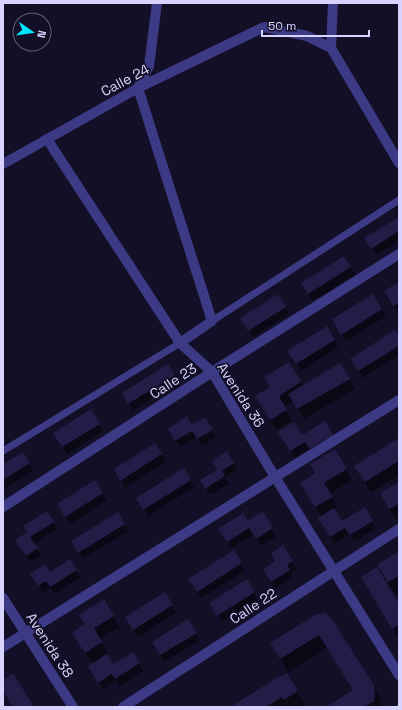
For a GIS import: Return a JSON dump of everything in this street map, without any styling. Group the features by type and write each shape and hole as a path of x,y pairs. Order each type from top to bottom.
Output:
{"street":[{"path":"157,3 149,66 138,88 212,321 180,343"},
{"path":"333,3 331,48 399,163"},
{"name":"Calle 24","path":"3,164 138,88 264,27 306,36 331,48"},
{"name":"Avenida 36","path":"47,139 180,343 212,372 275,477 399,675"},
{"name":"Calle 23","path":"3,507 212,372 399,254"},
{"path":"3,647 399,400"},
{"name":"Calle 22","path":"123,707 333,570 399,529"},
{"name":"Avenida 38","path":"3,598 73,707"}],"lane":[{"path":"212,321 399,200"},
{"path":"3,451 180,343"}],"building":[{"path":"399,217 399,231 371,249 364,238"},
{"path":"344,256 351,267 308,294 301,283"},
{"path":"399,282 399,303 393,306 384,291"},
{"path":"278,294 286,307 248,331 240,318"},
{"path":"373,294 382,309 341,335 332,319"},
{"path":"327,326 335,340 296,364 287,351"},
{"path":"395,330 399,337 399,346 358,371 350,359"},
{"path":"289,362 301,382 279,396 287,410 270,420 255,396 270,387 264,377"},
{"path":"340,363 350,379 297,409 288,394"},
{"path":"168,364 175,375 128,404 122,393"},
{"path":"91,409 100,424 62,447 53,433"},
{"path":"187,416 192,425 205,417 213,430 197,439 192,431 175,441 168,429"},
{"path":"325,421 333,435 310,449 305,442 290,451 278,432 294,422 302,435"},
{"path":"399,438 399,461 365,482 354,466"},
{"path":"155,443 162,454 120,481 114,469"},
{"path":"335,449 347,469 324,483 333,497 315,507 300,483 315,473 310,464"},
{"path":"227,451 234,463 222,471 225,476 205,489 200,480 217,470 212,461"},
{"path":"23,452 30,463 3,480 3,464"},
{"path":"184,468 191,480 143,510 136,498"},
{"path":"95,480 103,493 65,517 57,504"},
{"path":"399,482 399,504 389,509 380,493"},
{"path":"365,507 373,521 350,535 345,528 330,537 318,518 334,508 342,521"},
{"path":"47,511 54,522 30,537 38,548 26,556 15,540 27,532 23,526"},
{"path":"263,511 273,528 256,539 249,528 227,542 218,529 243,513 248,521"},
{"path":"118,512 125,524 78,553 71,541"},
{"path":"283,545 293,561 287,565 290,570 271,582 263,569 275,561 271,553"},
{"path":"234,550 242,563 197,592 188,579"},
{"path":"399,551 399,576 388,582 377,565"},
{"path":"70,559 77,570 50,587 46,581 38,586 30,574 45,564 50,572"},
{"path":"377,567 399,604 399,625 392,629 361,577"},
{"path":"247,579 255,592 217,616 209,603"},
{"path":"165,592 173,605 133,630 125,617"},
{"path":"104,599 114,616 94,628 102,642 85,653 72,633 85,624 79,615"},
{"path":"325,613 331,618 374,685 374,701 364,707 326,707 353,690 319,635 280,659 270,643 317,614"},
{"path":"188,619 197,633 160,655 152,642"},
{"path":"133,652 140,663 115,679 112,674 98,683 88,666 107,654 113,664"},
{"path":"13,673 34,707 13,707 3,691 3,680"},
{"path":"287,673 298,691 284,700 282,697 266,707 230,707 280,676 281,677"}]}
